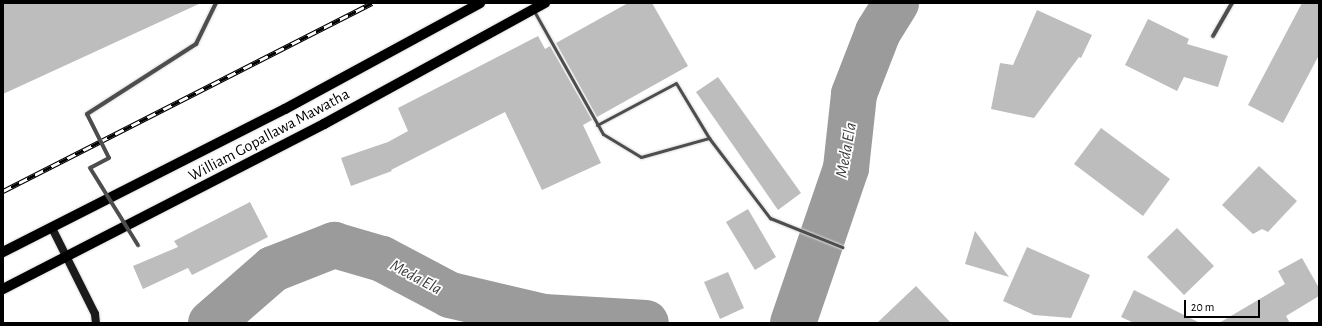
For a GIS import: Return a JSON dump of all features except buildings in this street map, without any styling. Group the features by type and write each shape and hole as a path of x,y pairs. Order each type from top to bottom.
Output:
{"main road":[{"name":"William Gopallawa Mawatha","path":"3,252 285,109 480,3"},
{"name":"William Gopallawa Mawatha","path":"3,289 324,124 545,3"}],"street":[{"path":"138,245 90,168 109,158 87,114 196,44 216,3"},
{"path":"1213,36 1232,3"},
{"path":"52,228 96,314 96,323"}],"lane":[{"path":"533,10 603,134 641,157 709,138"},
{"path":"597,125 676,83 709,138 770,218 842,247"}],"waterway":[{"name":"Meda Ela","path":"793,323 846,168 854,94 878,32 896,3"},
{"name":"Meda Ela","path":"211,323 273,269 334,245 382,259 450,295 544,317 646,323"}],"railway":[{"path":"3,191 372,3"}]}
